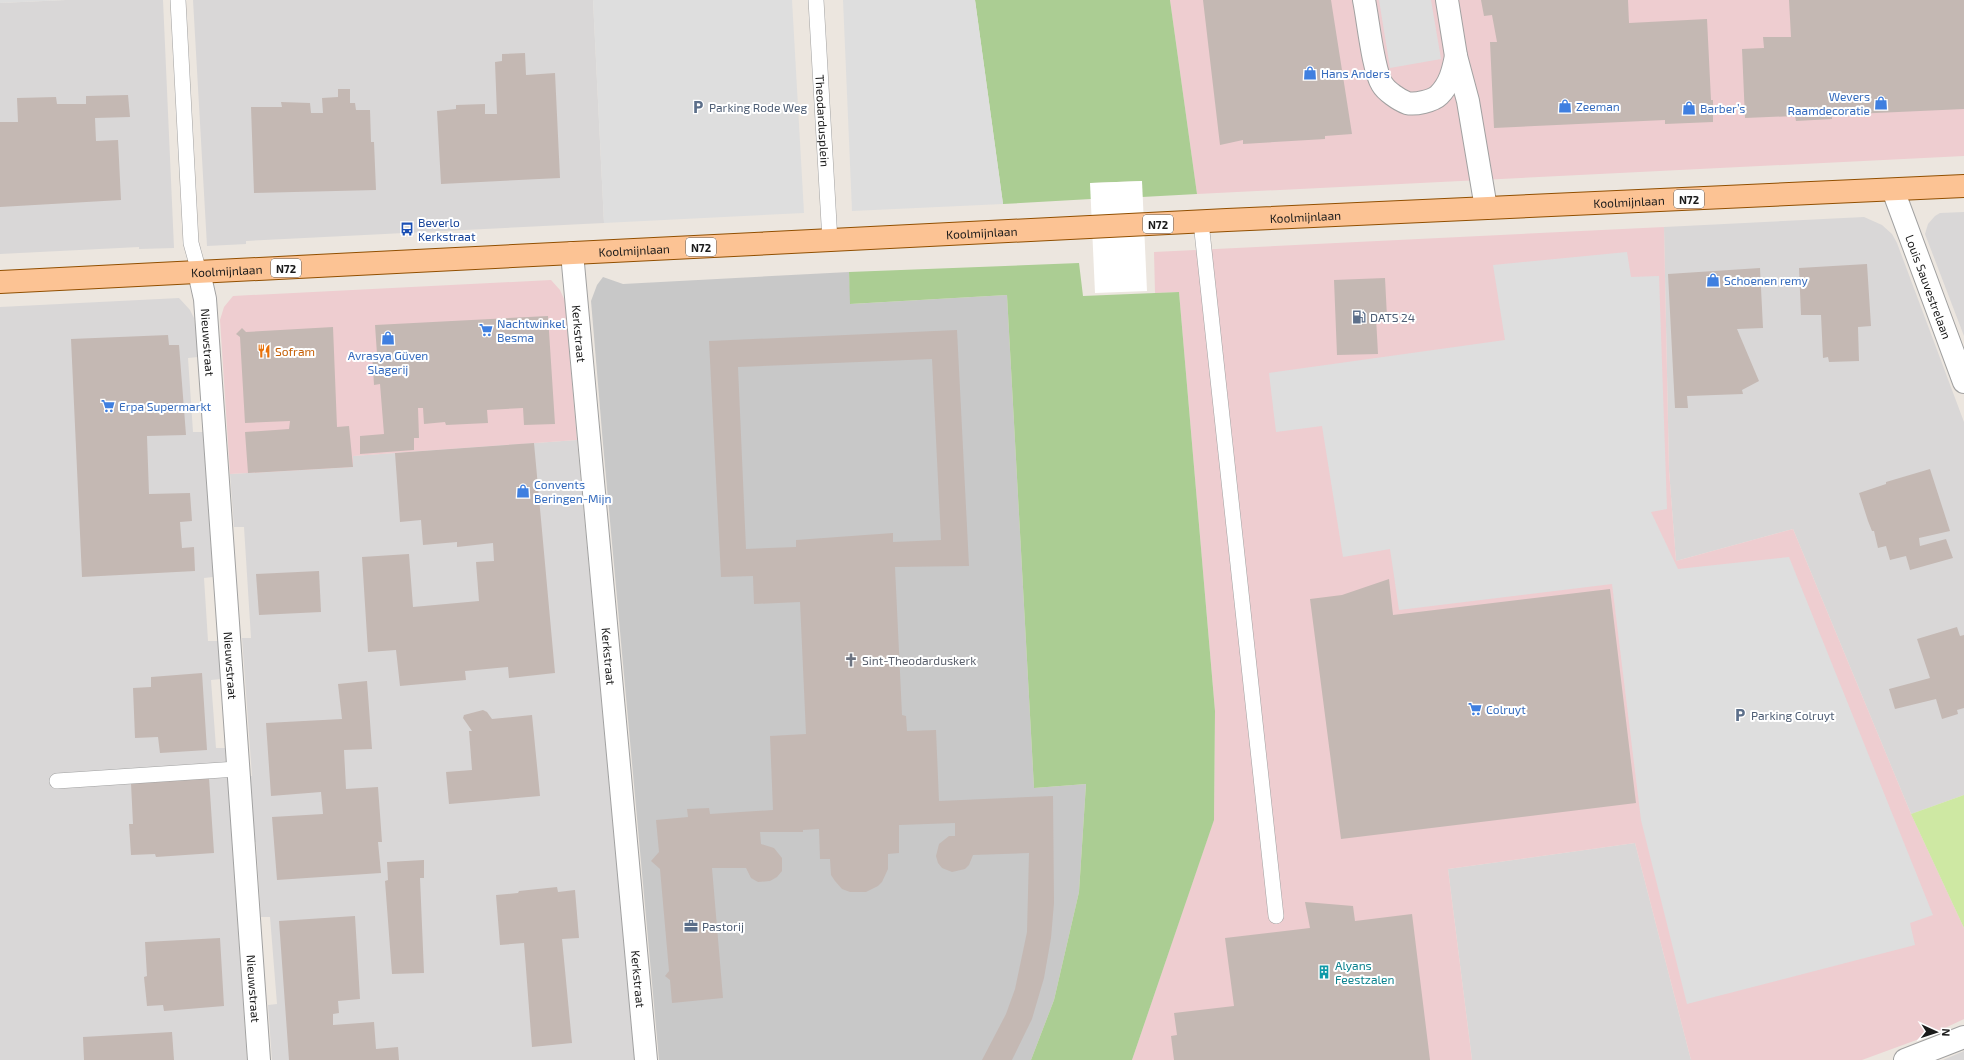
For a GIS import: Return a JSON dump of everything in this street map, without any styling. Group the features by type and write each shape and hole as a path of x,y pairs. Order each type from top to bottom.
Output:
{"main road":[{"name":"Koolmijnlaan","path":"0,282 1486,208 1964,186"}],"street":[{"path":"1364,0 1377,70 1382,85 1407,103 1420,103 1437,97 1446,87 1452,73 1456,56"},
{"path":"1447,0 1456,56 1468,101 1486,208"},
{"name":"Louis Sauvestrelaan","path":"1893,190 1964,382"},
{"name":"Kerkstraat","path":"572,253 646,1060"},
{"name":"Nieuwstraat","path":"199,272 206,298 258,1060"},
{"path":"1904,1060 1964,1037"}],"lane":[{"path":"178,0 191,243 199,272"},
{"name":"Theodardusplein","path":"816,0 830,241"},
{"path":"1201,222 1276,916"},
{"path":"57,781 237,769"}],"shaded area":[{"path":"0,0 66,0 0,3"},
{"path":"66,0 163,0 174,248 139,249 139,247 0,254 0,3"},
{"path":"193,0 593,0 604,223 246,241 246,244 207,246"},
{"name":"Parking Rode Weg","path":"593,0 792,0 804,213 604,223"},
{"path":"843,0 975,0 1003,204 852,211"},
{"path":"1170,0 1964,0 1964,156 1197,194"},
{"path":"1379,0 1431,0 1441,59 1390,68"},
{"path":"1964,212 1964,336 1925,234 1928,224 1940,213"},
{"path":"1864,217 1882,225 1892,234 1897,243 1964,422 1964,795 1911,814 1793,529 1676,561 1669,470 1664,227"},
{"path":"1664,227 1669,470 1676,561 1793,529 1911,814 1964,928 1964,1019 1930,1035 1862,1060 1691,1060 1635,843 1448,869 1472,1060 1132,1060 1214,819 1215,711 1179,292 1155,293 1154,252"},
{"name":"Parking Colruyt","path":"1627,252 1631,277 1659,276 1667,509 1651,512 1678,569 1789,557 1933,915 1910,923 1915,945 1687,1004 1641,820 1612,584 1399,610 1390,549 1343,557 1322,426 1276,432 1269,373 1505,340 1493,265"},
{"path":"849,272 851,304 1007,295 1034,788 1086,784 1079,892 1054,1000 1031,1060 659,1060 591,301 597,285 603,277 623,284"},
{"path":"551,280 560,290 565,301 577,440 353,456 353,467 230,474 220,320 224,307 233,296"},
{"path":"179,298 190,310 194,318 196,331 198,357 188,358 193,432 203,432 213,577 204,578 208,641 218,641 221,679 211,680 216,748 225,748 227,778 232,778 236,844 232,845 247,1060 0,1060 0,307"},
{"path":"577,440 635,1060 272,1060 268,1005 277,1004 270,917 261,917 256,842 252,843 248,776 252,776 242,638 251,638 244,527 234,527 230,474 353,467 353,456"},
{"path":"1635,843 1691,1060 1472,1060 1448,869"},
{"path":"1964,1051 1964,1060 1943,1060"}],"green space":[{"path":"975,0 1170,0 1197,194 1142,197 1142,181 1091,183 1091,199 1003,204"},
{"path":"1079,263 1083,296 1179,292 1215,711 1214,820 1132,1060 1031,1060 1054,1000 1079,892 1086,784 1034,788 1007,295 850,304 849,272"},
{"path":"1964,795 1964,928 1911,814"}],"pier":[{"path":"1142,181 1147,291 1095,293 1090,183"}],"building":[{"path":"1203,0 1331,0 1352,134 1325,136 1325,139 1243,144 1243,140 1220,145"},
{"path":"1481,0 1628,0 1629,23 1707,19 1711,100 1713,100 1713,122 1665,124 1665,120 1494,128 1490,42 1497,42 1492,15 1484,16"},
{"path":"1789,0 1964,0 1964,109 1832,115 1832,119 1796,121 1795,116 1745,118 1742,49 1764,48 1763,37 1791,37"},
{"path":"525,53 526,75 555,73 560,178 441,184 437,111 456,109 456,105 485,104 485,114 497,114 495,62 502,61 502,54"},
{"path":"338,89 350,89 350,103 355,103 356,110 370,110 371,142 374,142 376,190 254,193 251,107 282,107 281,102 310,103 311,113 323,113 322,98 338,97"},
{"path":"128,95 130,117 95,118 96,141 118,140 121,200 0,207 0,122 18,122 17,98 56,97 57,104 86,104 86,96"},
{"path":"1867,264 1871,326 1858,327 1859,361 1829,362 1828,357 1823,358 1821,315 1801,315 1799,268"},
{"path":"1760,268 1763,328 1737,329 1759,381 1742,390 1743,394 1687,396 1688,408 1675,408 1668,274"},
{"name":"DATS 24","path":"1385,278 1387,317 1376,317 1378,354 1337,355 1334,280"},
{"path":"548,316 555,424 524,425 523,408 487,410 488,423 446,425 445,422 424,424 423,408 418,408 419,438 414,438 414,450 360,454 360,436 384,434 380,384 374,385 372,354 377,354 375,325"},
{"path":"333,327 337,427 349,426 353,467 248,473 245,432 289,429 290,421 245,423 240,337 236,334 242,328 246,332"},
{"path":"957,330 969,566 895,567 902,715 906,716 907,731 936,730 939,801 1053,796 1054,903 1051,938 1044,978 1032,1019 1012,1060 982,1060 1006,1014 1015,989 1027,932 1029,853 973,855 969,865 965,869 952,872 942,868 938,863 936,856 939,844 949,836 955,836 955,823 899,825 899,853 888,854 888,869 882,882 878,886 866,892 850,892 842,889 835,881 831,875 830,859 820,859 819,829 803,830 803,832 760,832 761,844 774,848 782,858 782,871 777,877 770,881 758,882 751,878 746,868 712,868 723,998 672,1003 670,980 665,976 669,971 660,869 651,861 659,852 656,820 688,817 687,809 709,808 710,814 773,810 770,736 806,734 800,602 754,604 753,576 721,577 709,341","holes":["932,359 941,540 893,542 893,533 796,540 796,547 746,549 738,367"]},
{"path":"168,335 169,345 179,345 186,435 147,436 149,494 190,493 192,521 180,522 182,548 194,547 195,571 82,577 71,339"},
{"path":"534,443 555,673 509,678 508,667 465,671 466,680 400,686 396,650 368,652 362,557 409,554 413,607 479,601 476,562 494,561 493,543 457,547 457,542 423,545 421,520 400,522 395,453"},
{"path":"1930,469 1950,531 1919,538 1920,546 1946,539 1953,558 1910,570 1906,556 1890,560 1886,546 1878,548 1874,531 1872,531 1868,521 1859,493 1886,484 1886,482"},
{"path":"319,571 321,612 259,615 256,574"},
{"name":"Colruyt","path":"1389,579 1393,615 1610,589 1636,803 1341,839 1310,599 1342,595"},
{"path":"1957,627 1960,636 1964,635 1964,708 1957,710 1958,714 1942,719 1936,699 1895,709 1889,689 1930,678 1917,639"},
{"path":"202,673 207,750 160,753 158,737 135,738 133,688 151,687 151,677"},
{"path":"367,681 372,749 344,750 346,789 378,787 382,842 378,842 381,873 277,880 272,817 323,814 321,792 271,796 266,723 342,719 338,684"},
{"path":"483,710 487,712 492,719 532,715 540,796 449,804 446,772 472,770 469,731 472,731 463,718 464,715"},
{"path":"209,778 214,853 156,857 155,854 131,855 129,824 133,824 131,783"},
{"path":"424,860 424,878 420,878 424,973 392,974 385,881 388,880 387,862"},
{"path":"557,887 558,892 575,890 579,938 562,939 572,1043 532,1047 524,943 500,945 496,895"},
{"name":"Alyans Feestzalen","path":"1305,902 1353,906 1355,921 1412,914 1430,1060 1174,1060 1171,1036 1177,1035 1174,1013 1234,1006 1225,938 1310,928"},
{"path":"355,916 360,999 338,1001 339,1013 333,1014 333,1025 374,1022 376,1049 398,1047 399,1060 289,1060 279,921"},
{"path":"220,938 224,1006 164,1011 163,1005 147,1006 144,977 147,976 145,942"},
{"path":"172,1032 174,1060 84,1060 83,1037"}],"place":[{"name":"Hans Anders","path":"1310,73"},
{"name":"Wevers Raamdecoratie","path":"1881,103"},
{"name":"Zeeman","path":"1565,106"},
{"name":"Parking Rode Weg","path":"698,107"},
{"name":"Barber’s","path":"1689,108"},
{"name":"Beverlo Kerkstraat","path":"407,229"},
{"name":"Schoenen remy","path":"1713,280"},
{"name":"DATS 24","path":"1359,317"},
{"name":"Nachtwinkel Besma","path":"486,330"},
{"name":"Avrasya Güven Slagerij","path":"388,338"},
{"name":"Sofram","path":"264,351"},
{"name":"Erpa Supermarkt","path":"108,406"},
{"name":"Convents Beringen-Mijn","path":"523,491"},
{"name":"Sint-Theodarduskerk","path":"851,660"},
{"name":"Colruyt","path":"1475,709"},
{"name":"Parking Colruyt","path":"1740,715"},
{"name":"Pastorij","path":"691,926"},
{"name":"Alyans Feestzalen","path":"1324,972"}]}
